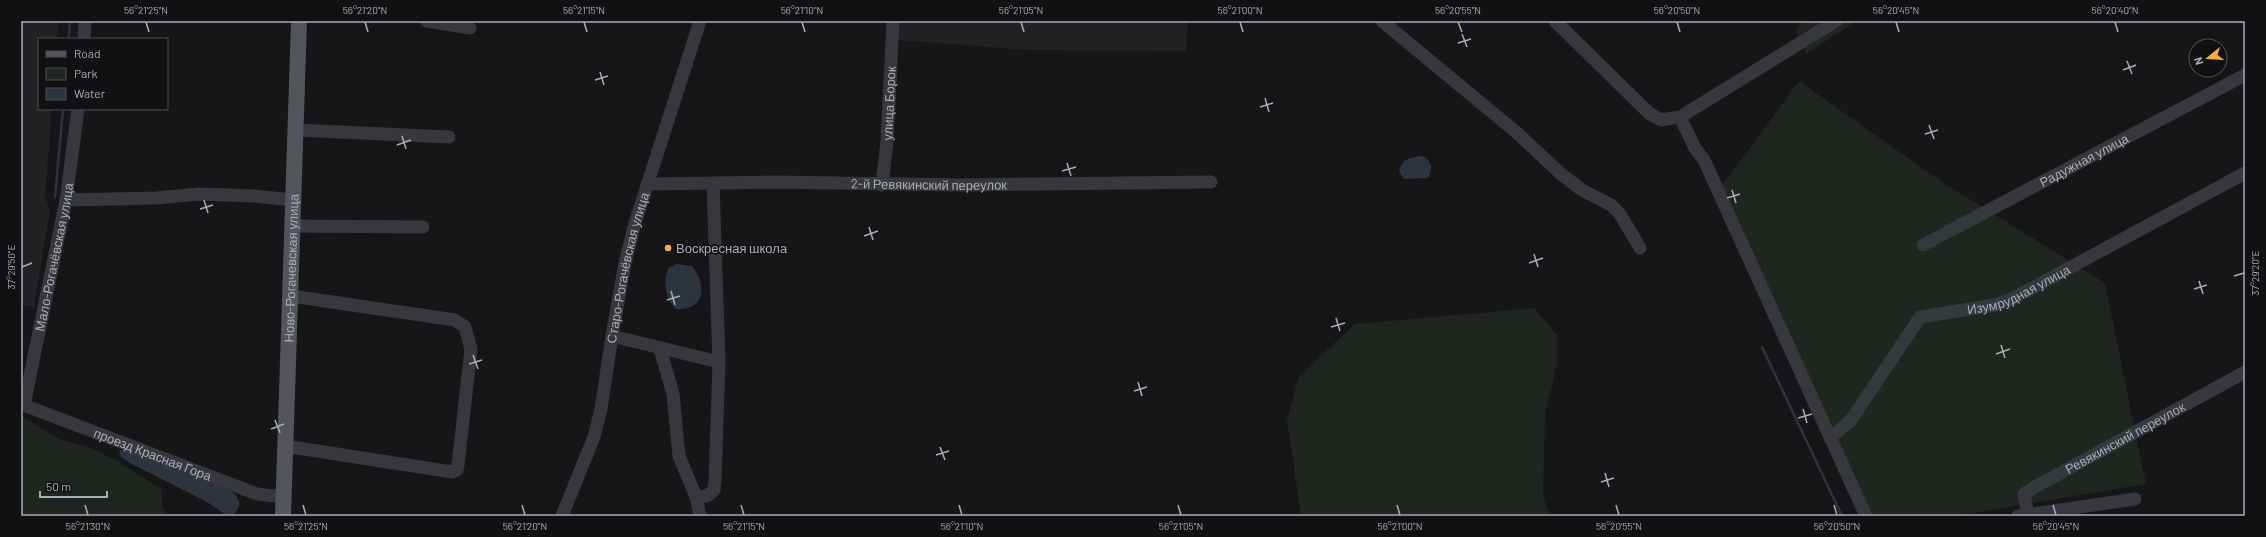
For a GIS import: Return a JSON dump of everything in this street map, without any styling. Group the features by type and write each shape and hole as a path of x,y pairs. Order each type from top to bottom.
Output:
{"main road":[{"name":"Ново-Рогачевская улица","path":"283,516 300,21"}],"street":[{"path":"84,38 85,21"},
{"path":"427,21 470,28"},
{"name":"Старо-Рогачёвская улица","path":"562,516 594,437 601,409 625,263 647,184 700,21"},
{"name":"улица Борок","path":"882,185 888,133 893,21"},
{"path":"1382,21 1516,132 1561,174 1582,190 1611,205 1620,214 1640,248"},
{"path":"1555,21 1650,114 1661,120 1680,117 1836,21"},
{"name":"Радужная улица","path":"1923,245 2245,75"},
{"name":"Мало-Рогачёвская улица","path":"22,404 66,200 78,110"},
{"path":"1680,117 1695,148 1704,160 1866,516"},
{"path":"296,130 449,137"},
{"name":"Изумрудная улица","path":"1830,438 1851,420 1920,317 1995,305 2010,300 2245,173"},
{"name":"2-й Ревякинский переулок","path":"647,184 774,182 882,185 1211,182"},
{"path":"696,496 707,496 714,490 715,481 719,362 713,184"},
{"path":"66,200 156,198 199,194 254,196 293,200"},
{"path":"293,226 423,227"},
{"path":"285,446 452,472 457,470 471,349 465,327 455,320 291,296"},
{"path":"612,336 660,349 719,362"},
{"path":"660,349 673,394 679,456 696,496 700,516"},
{"name":"Ревякинский переулок","path":"2023,515 2024,494 2033,488 2245,372"},
{"name":"проезд Красная Гора","path":"22,404 257,494 284,497"},
{"path":"2023,515 2135,499"}],"shaded area":[{"path":"21,21 59,21 57,38 38,38 38,110 52,110 45,196 50,210 34,307 21,305"},
{"path":"898,21 1188,21 1186,51 1028,50 897,40"}],"green space":[{"path":"1803,21 1856,21 1806,54 1796,30"},
{"path":"1799,81 1942,182 2105,283 2146,484 1955,516 1865,516 1717,192"},
{"path":"1534,308 1557,335 1557,365 1545,414 1543,496 1550,516 1301,516 1287,420 1299,376 1355,324"},
{"path":"21,416 59,439 86,446 114,459 161,489 163,509 168,516 21,516"}],"water":[{"path":"1422,156 1428,160 1431,165 1431,171 1428,178 1404,179 1399,171 1402,163 1407,159"},
{"path":"677,264 692,266 700,281 701,295 693,306 676,309 667,295 666,279 668,268"},
{"path":"130,450 231,491 239,500 238,509 232,515 226,515 207,502 130,463 121,457 119,451"}],"waterway":[{"path":"69,38 70,21"},
{"path":"55,197 63,110"},
{"path":"1762,347 1842,516"}],"place":[{"name":"Воскресная школа","path":"668,248"}]}
